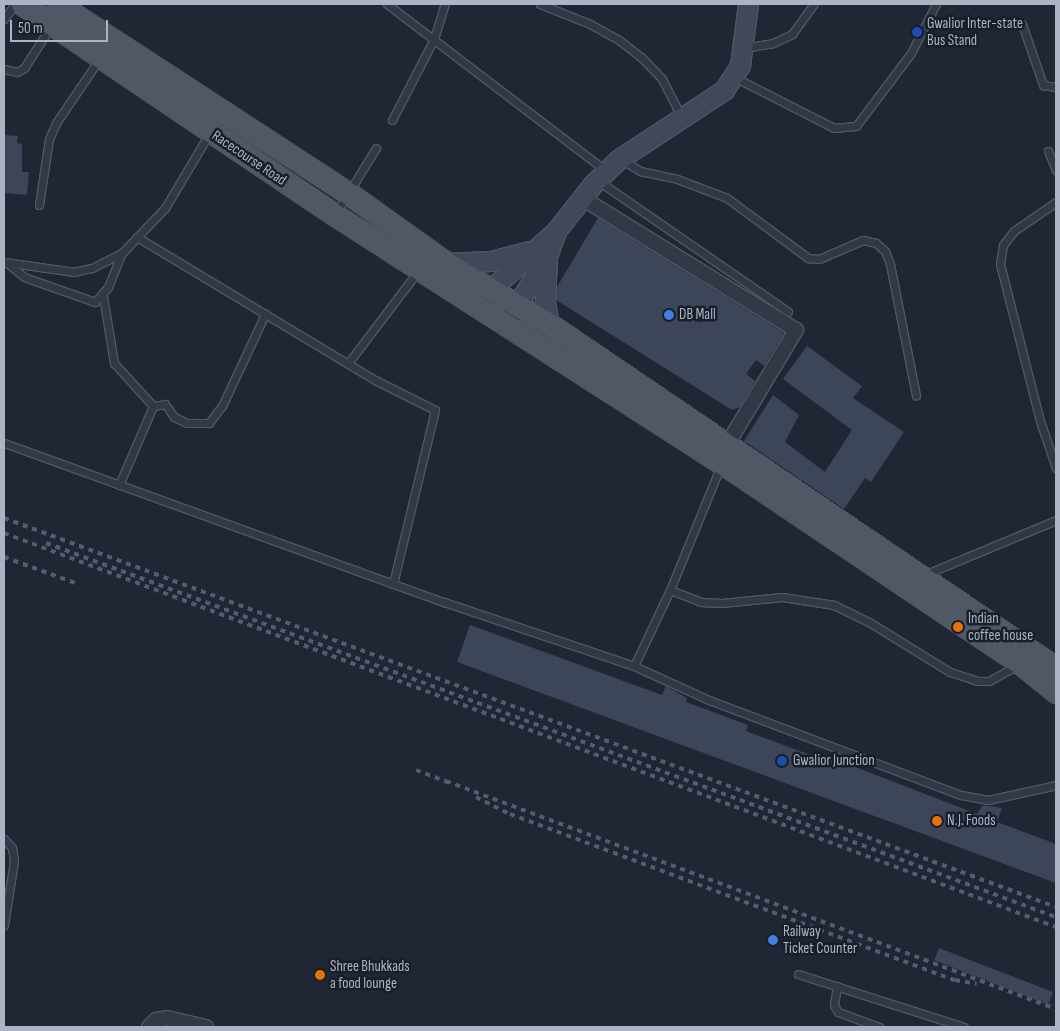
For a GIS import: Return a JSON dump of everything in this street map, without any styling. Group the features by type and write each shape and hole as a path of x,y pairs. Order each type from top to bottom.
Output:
{"main road":[{"name":"Racecourse Road","path":"22,4 55,14 348,193 446,263 549,324 725,454"},
{"path":"505,325 517,306 539,254 582,198 608,170 646,139 683,118 724,90 734,77 742,48 748,4"},
{"name":"Racecourse Road","path":"55,14 100,58 335,216 505,325 725,454"},
{"path":"446,263 491,261 539,254"},
{"path":"479,308 491,289 539,254"},
{"path":"539,254 549,324"},
{"path":"725,454 921,576 1056,668"},
{"path":"725,454 1020,663 1056,692"}],"street":[{"path":"582,198 796,330 725,454"},
{"path":"149,1027 156,1020 167,1018 206,1027"}],"lane":[{"path":"4,19 15,4"},
{"path":"386,4 484,81 608,170 788,312"},
{"path":"392,120 434,40 444,4"},
{"path":"540,4 590,24 620,40 641,57 662,79 683,118"},
{"path":"742,48 774,42 792,34 814,4"},
{"path":"734,77 834,128 856,126 911,53 936,4"},
{"path":"4,69 18,72 24,68 55,14"},
{"path":"1022,24 1044,85 1056,87"},
{"path":"39,205 49,139 56,122 100,58"},
{"path":"152,406 114,363 103,296 122,253 165,208 211,132"},
{"path":"335,216 376,148"},
{"path":"1048,151 1056,170"},
{"path":"608,170 640,171 677,178 727,198 808,258 819,259 863,240 876,243 885,251 890,264 916,395"},
{"path":"1056,202 1014,231 1003,245 1000,264 1040,421 1056,468"},
{"path":"137,237 349,362 375,380 435,410 393,584"},
{"path":"5,262 74,272 92,268 122,253"},
{"path":"5,262 24,277 90,302 103,296"},
{"path":"349,362 419,270"},
{"path":"152,406 165,404 174,417 186,423 209,423 222,406 265,314"},
{"path":"119,485 152,406"},
{"path":"4,443 393,584 634,666 708,700 961,795 988,800 1056,784"},
{"path":"634,666 670,590 725,454"},
{"path":"921,576 1056,520"},
{"path":"670,590 702,602 722,603 782,597 834,605 869,622 950,672 977,681 996,678 1020,663"},
{"path":"4,839 12,848 14,861 4,925"},
{"path":"798,974 964,1027"},
{"path":"837,986 834,1005 838,1012 879,1027"}],"building":[{"path":"4,135 18,136 17,143 22,144 22,172 29,172 27,195 4,193"},
{"name":"DB Mall","path":"598,218 784,333 764,366 756,360 746,374 755,381 740,407 732,410 556,300 557,287"},
{"path":"807,346 862,386 853,398 904,432 871,482 865,478 844,509 744,441 773,395 799,415 785,442 825,472 852,430 783,379"},
{"path":"470,625 662,695 666,686 687,698 686,702 748,725 746,731 827,761 832,758 977,814 983,805 1002,808 997,822 1056,844 1056,883 457,662"},
{"path":"939,948 1053,992 1048,1005 934,960"}],"railway":[{"path":"4,518 1056,907"},
{"path":"4,533 1056,927"},
{"path":"46,543 1056,917"},
{"path":"4,557 78,584"},
{"path":"416,770 452,784"},
{"path":"446,781 1056,1009"},
{"path":"476,797 510,814 955,980 977,984"}],"place":[{"name":"Gwalior Inter-state Bus Stand","path":"917,32"},
{"name":"DB Mall","path":"669,315"},
{"name":"Indian coffee house","path":"958,627"},
{"name":"Gwalior Junction","path":"782,761"},
{"name":"N.J. Foods","path":"937,821"},
{"name":"Railway Ticket Counter","path":"773,940"},
{"name":"Shree Bhukkads a food lounge","path":"320,975"}]}
